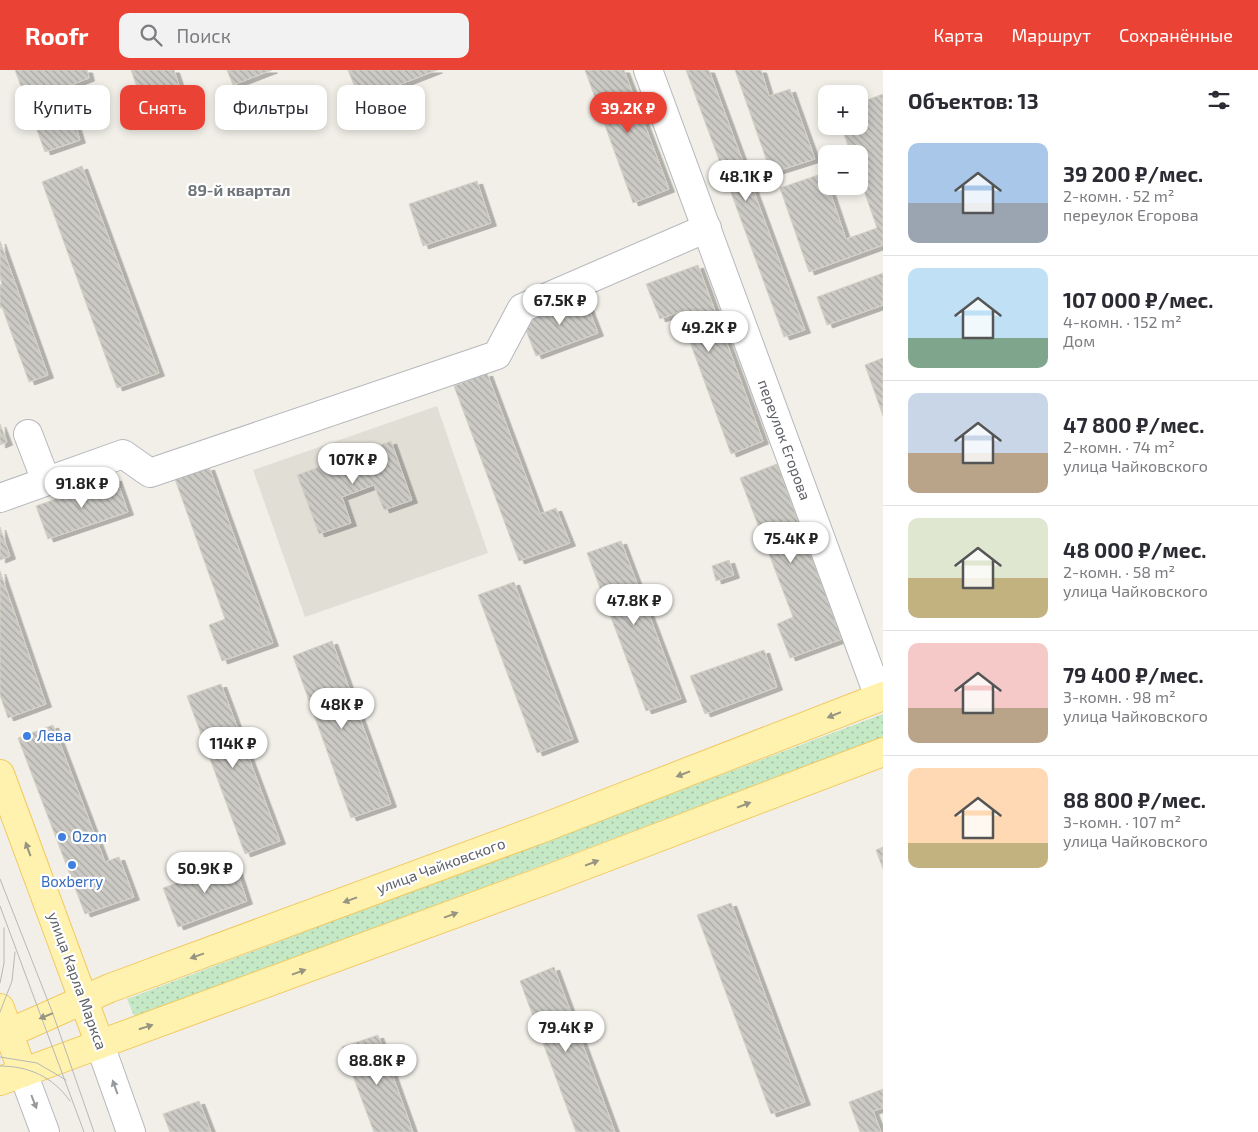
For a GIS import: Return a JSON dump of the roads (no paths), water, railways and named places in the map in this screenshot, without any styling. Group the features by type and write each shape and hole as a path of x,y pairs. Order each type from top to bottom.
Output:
{"main road":[{"name":"улица Чайковского","path":"5,1035 84,998 552,824 881,696"},
{"path":"0,1008 11,1077 99,1042 193,1011 883,752"},
{"name":"улица Карла Маркса","path":"0,774 99,1042"}],"street":[{"name":"переулок Егорова","path":"648,70 789,456 881,696"},
{"path":"0,498 123,454 150,473 497,355 522,308 707,228"},
{"path":"28,434 46,481"},
{"name":"улица Карла Маркса","path":"99,1042 132,1132"},
{"path":"11,1077 45,1132"}],"tram line":[{"path":"0,879 53,1014 94,1132"},
{"path":"0,906 84,1132"},
{"path":"0,983 4,963 4,928"},
{"path":"0,1012 12,981 15,952"},
{"path":"0,1057 37,1063 66,1080"},
{"path":"0,1066 21,1068 40,1074 56,1085 70,1101"}],"place":[{"name":"Лева","path":"27,736"},
{"name":"Ozon","path":"62,837"},
{"name":"Boxberry","path":"72,865"}],"district":[{"name":"89-й квартал","path":"239,190"}]}
